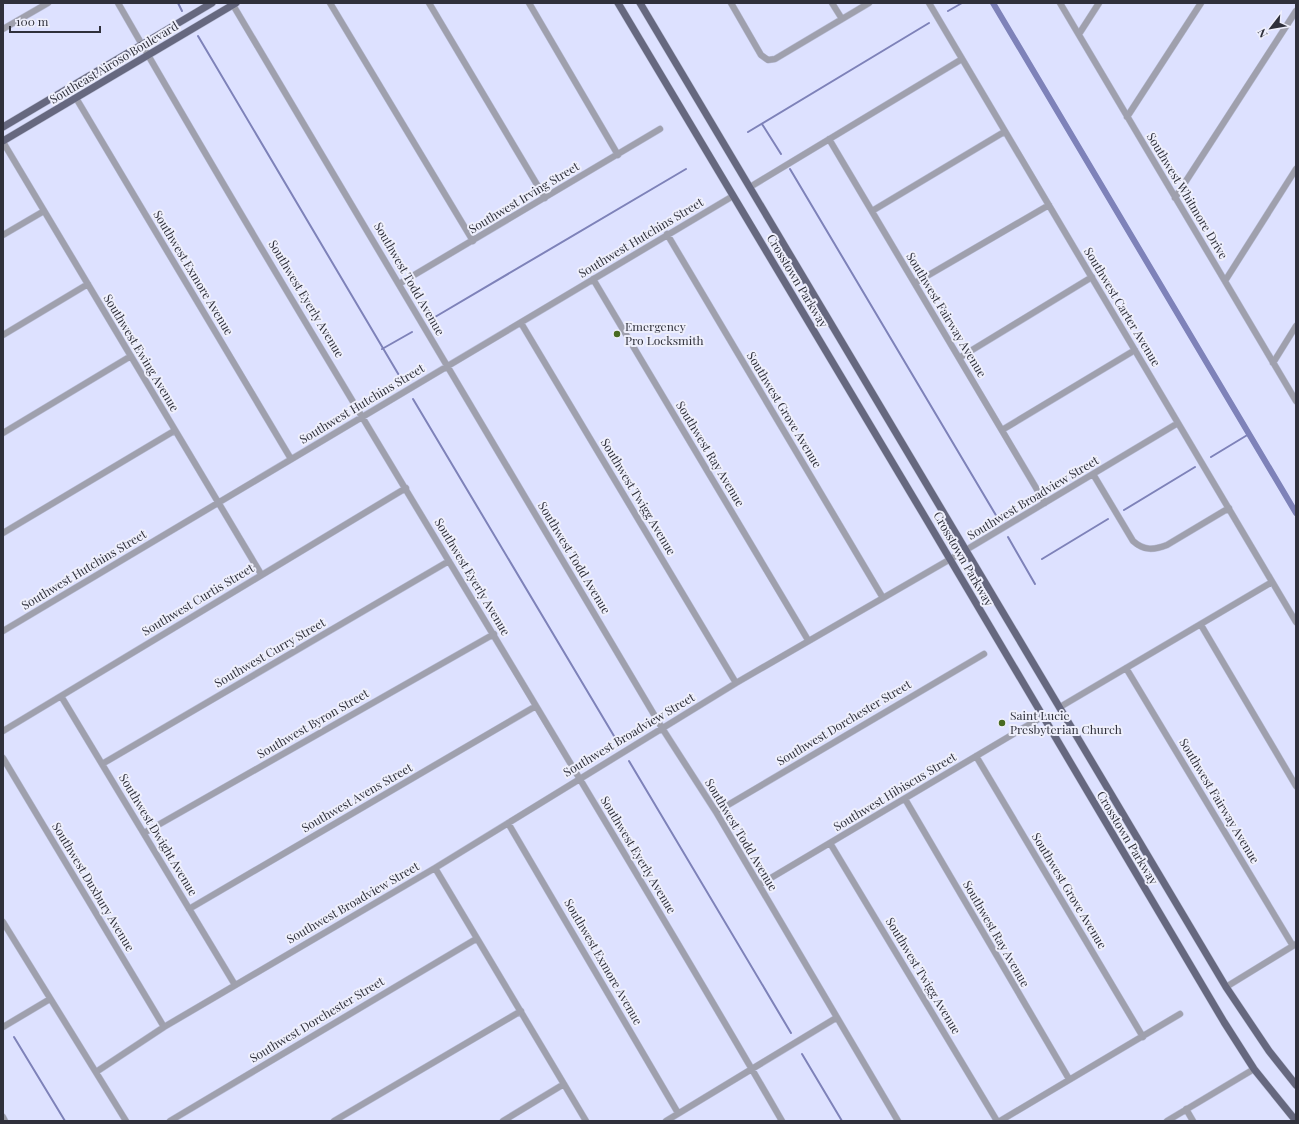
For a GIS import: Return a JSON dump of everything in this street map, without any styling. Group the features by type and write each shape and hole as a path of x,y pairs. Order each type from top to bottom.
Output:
{"main road":[{"name":"Southeast Airoso Boulevard","path":"3,127 212,3"},
{"name":"Crosstown Parkway","path":"618,3 1224,1022 1254,1069 1296,1120"},
{"name":"Crosstown Parkway","path":"640,3 1226,987 1269,1052 1296,1084"},
{"name":"Southeast Airoso Boulevard","path":"3,142 235,4"}],"street":[{"path":"3,29 48,3"},
{"name":"Southwest Eyerly Avenue","path":"118,3 362,416 580,778 782,1121"},
{"path":"330,3 472,241"},
{"path":"429,3 545,198"},
{"path":"528,3 618,155"},
{"path":"731,3 761,55 768,60 775,59 869,3"},
{"path":"832,3 842,19"},
{"name":"Southwest Carter Avenue","path":"929,3 1004,132 1092,277 1296,622"},
{"name":"Southwest Whitmore Drive","path":"1060,3 1296,401"},
{"path":"1079,34 1099,3"},
{"path":"1127,117 1201,3"},
{"name":"Southwest Todd Avenue","path":"235,4 447,366 662,728 716,812 898,1121"},
{"path":"1176,198 1296,11"},
{"path":"750,187 962,59"},
{"name":"Southwest Exmore Avenue","path":"76,98 291,459"},
{"name":"Southwest Irving Street","path":"399,284 660,130"},
{"path":"872,211 1004,132"},
{"name":"Southwest Fairway Avenue","path":"829,139 1044,503"},
{"name":"Southwest Ewing Avenue","path":"3,142 174,431 261,574"},
{"path":"1225,281 1296,169"},
{"name":"Southwest Hutchins Street","path":"3,631 733,196"},
{"path":"915,283 1049,205"},
{"path":"3,235 44,211"},
{"name":"Southwest Grove Avenue","path":"667,234 883,598"},
{"path":"959,358 1092,277"},
{"name":"Southwest Ray Avenue","path":"593,279 808,640"},
{"path":"3,335 88,284"},
{"name":"Southwest Twigg Avenue","path":"521,323 736,683"},
{"path":"1273,363 1296,326"},
{"path":"1002,430 1135,350"},
{"path":"3,433 131,356"},
{"name":"Southwest Broadview Street","path":"96,1072 164,1027 435,868 736,683 808,640 950,560 1178,423"},
{"path":"3,533 174,431"},
{"path":"1093,474 1133,541 1139,546 1148,549 1156,549 1167,545 1229,508"},
{"name":"Southwest Curtis Street","path":"3,732 261,574 406,488"},
{"name":"Southwest Curry Street","path":"102,764 449,561"},
{"path":"1060,707 1272,582"},
{"path":"1201,625 1296,786"},
{"name":"Southwest Byron Street","path":"144,833 494,634"},
{"name":"Southwest Dorchester Street","path":"716,812 984,654"},
{"name":"Southwest Fairway Avenue","path":"1126,668 1294,945"},
{"name":"Southwest Dwight Avenue","path":"61,696 235,985"},
{"name":"Southwest Avens Street","path":"189,909 536,706"},
{"name":"Southwest Hibiscus Street","path":"759,885 1042,717"},
{"name":"Southwest Grove Avenue","path":"976,756 1143,1037"},
{"name":"Southwest Duxbury Avenue","path":"3,758 164,1027"},
{"name":"Southwest Ray Avenue","path":"905,799 1069,1079"},
{"name":"Southwest Exmore Avenue","path":"508,823 678,1113"},
{"name":"Southwest Twigg Avenue","path":"830,843 998,1121"},
{"path":"435,868 586,1121"},
{"path":"3,922 126,1121"},
{"name":"Southwest Dorchester Street","path":"170,1121 476,939"},
{"path":"1226,987 1294,945"},
{"path":"3,1027 50,999"},
{"path":"334,1121 521,1011"},
{"path":"998,1121 1180,1014"},
{"path":"666,1121 836,1018"},
{"path":"1167,1121 1254,1069"},
{"path":"504,1121 564,1084"},
{"path":"1186,1110 1193,1121"},
{"path":"3,1117 6,1121"}],"waterway":[{"path":"178,3 182,11"},
{"path":"948,11 962,3"},
{"path":"993,3 1296,513"},
{"path":"748,132 929,23"},
{"path":"198,36 403,382"},
{"path":"762,124 781,154"},
{"path":"435,317 686,169"},
{"path":"790,169 997,517"},
{"path":"382,349 412,332"},
{"path":"413,399 617,741"},
{"path":"1211,457 1249,434"},
{"path":"1124,510 1195,467"},
{"path":"1042,559 1108,519"},
{"path":"1008,537 1035,584"},
{"path":"629,761 791,1033"},
{"path":"14,1037 65,1121"},
{"path":"802,1054 842,1121"}],"place":[{"name":"Emergency Pro Locksmith","path":"617,334"},
{"name":"Saint Lucie Presbyterian Church","path":"1002,723"}]}
